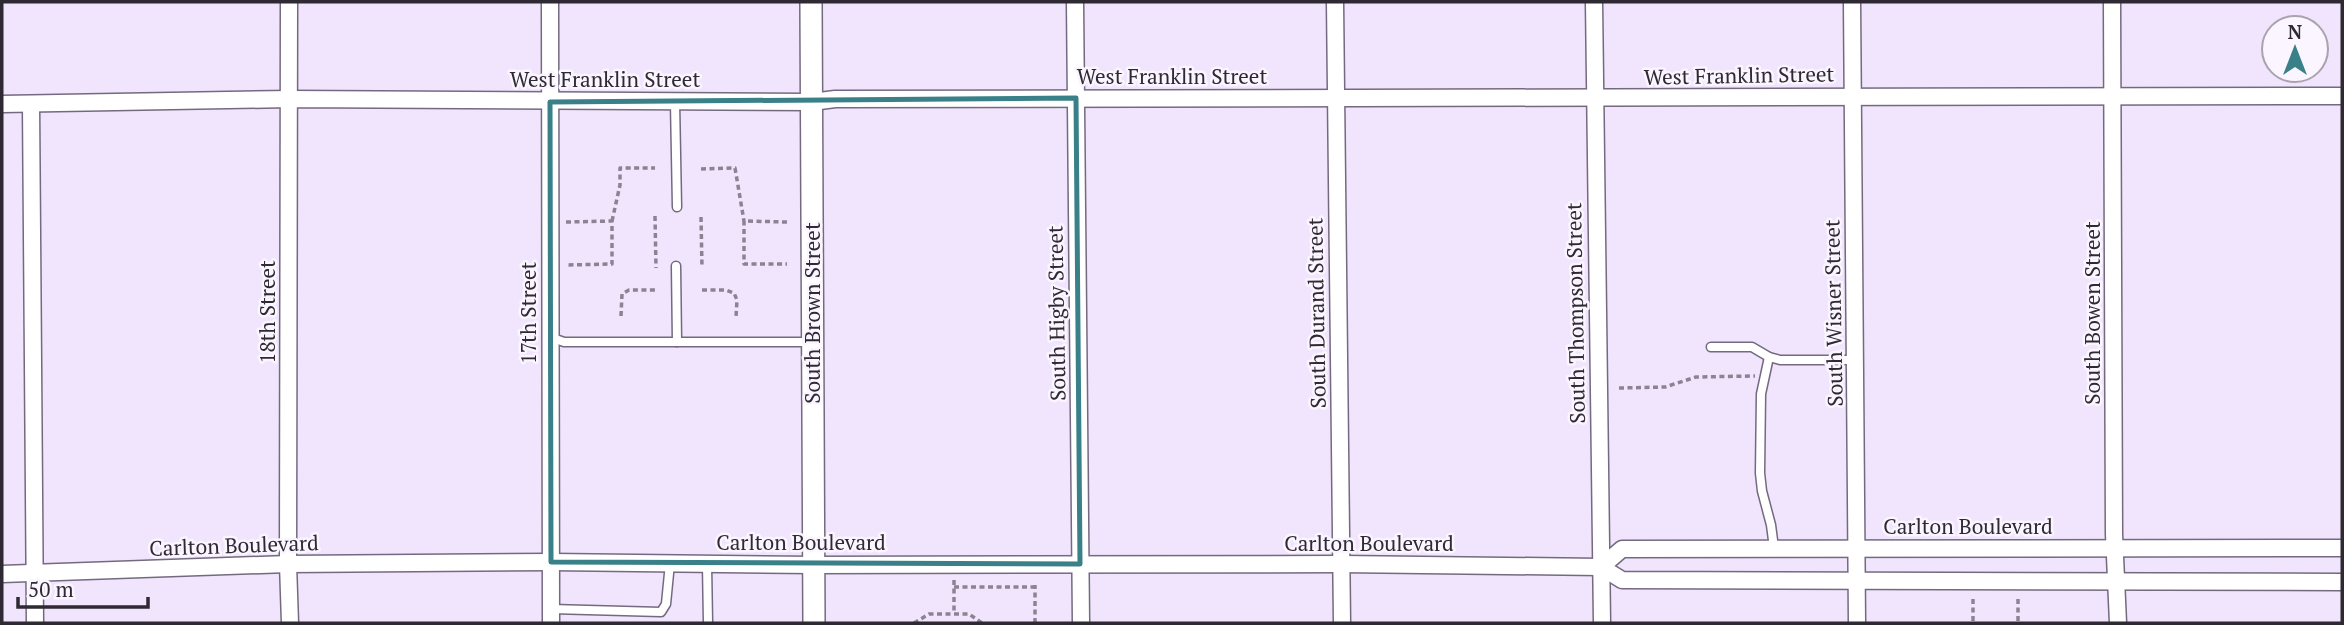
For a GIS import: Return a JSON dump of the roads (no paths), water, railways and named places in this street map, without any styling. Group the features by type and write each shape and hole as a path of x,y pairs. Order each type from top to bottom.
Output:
{"main road":[{"name":"South Brown Street","path":"811,2 814,623"}],"street":[{"name":"18th Street","path":"289,2 290,623"},
{"name":"17th Street","path":"550,2 551,616"},
{"name":"South Higby Street","path":"1075,2 1081,623"},
{"name":"South Durand Street","path":"1335,2 1342,623"},
{"name":"South Thompson Street","path":"1594,2 1602,623"},
{"name":"South Wisner Street","path":"1852,2 1857,623"},
{"name":"South Bowen Street","path":"2112,2 2114,534 2118,623"},
{"name":"West Franklin Street","path":"2,104 290,99 812,102 835,99 1076,98 2342,96"},
{"path":"31,104 35,623"},
{"name":"Carlton Boulevard","path":"1601,567 1622,549 2342,548"},
{"name":"Carlton Boulevard","path":"2,574 288,564 551,562 813,565 1341,564 1601,567 1622,580 2342,582"}],"lane":[{"path":"675,102 677,207"},
{"path":"676,266 677,342"},
{"path":"550,337 564,342 813,342"},
{"path":"1711,347 1752,347 1780,360 1856,360"},
{"path":"1769,357 1761,394 1760,473 1772,525 1774,548"},
{"path":"551,616 661,612 666,604 670,563"},
{"path":"707,564 708,623"}]}
